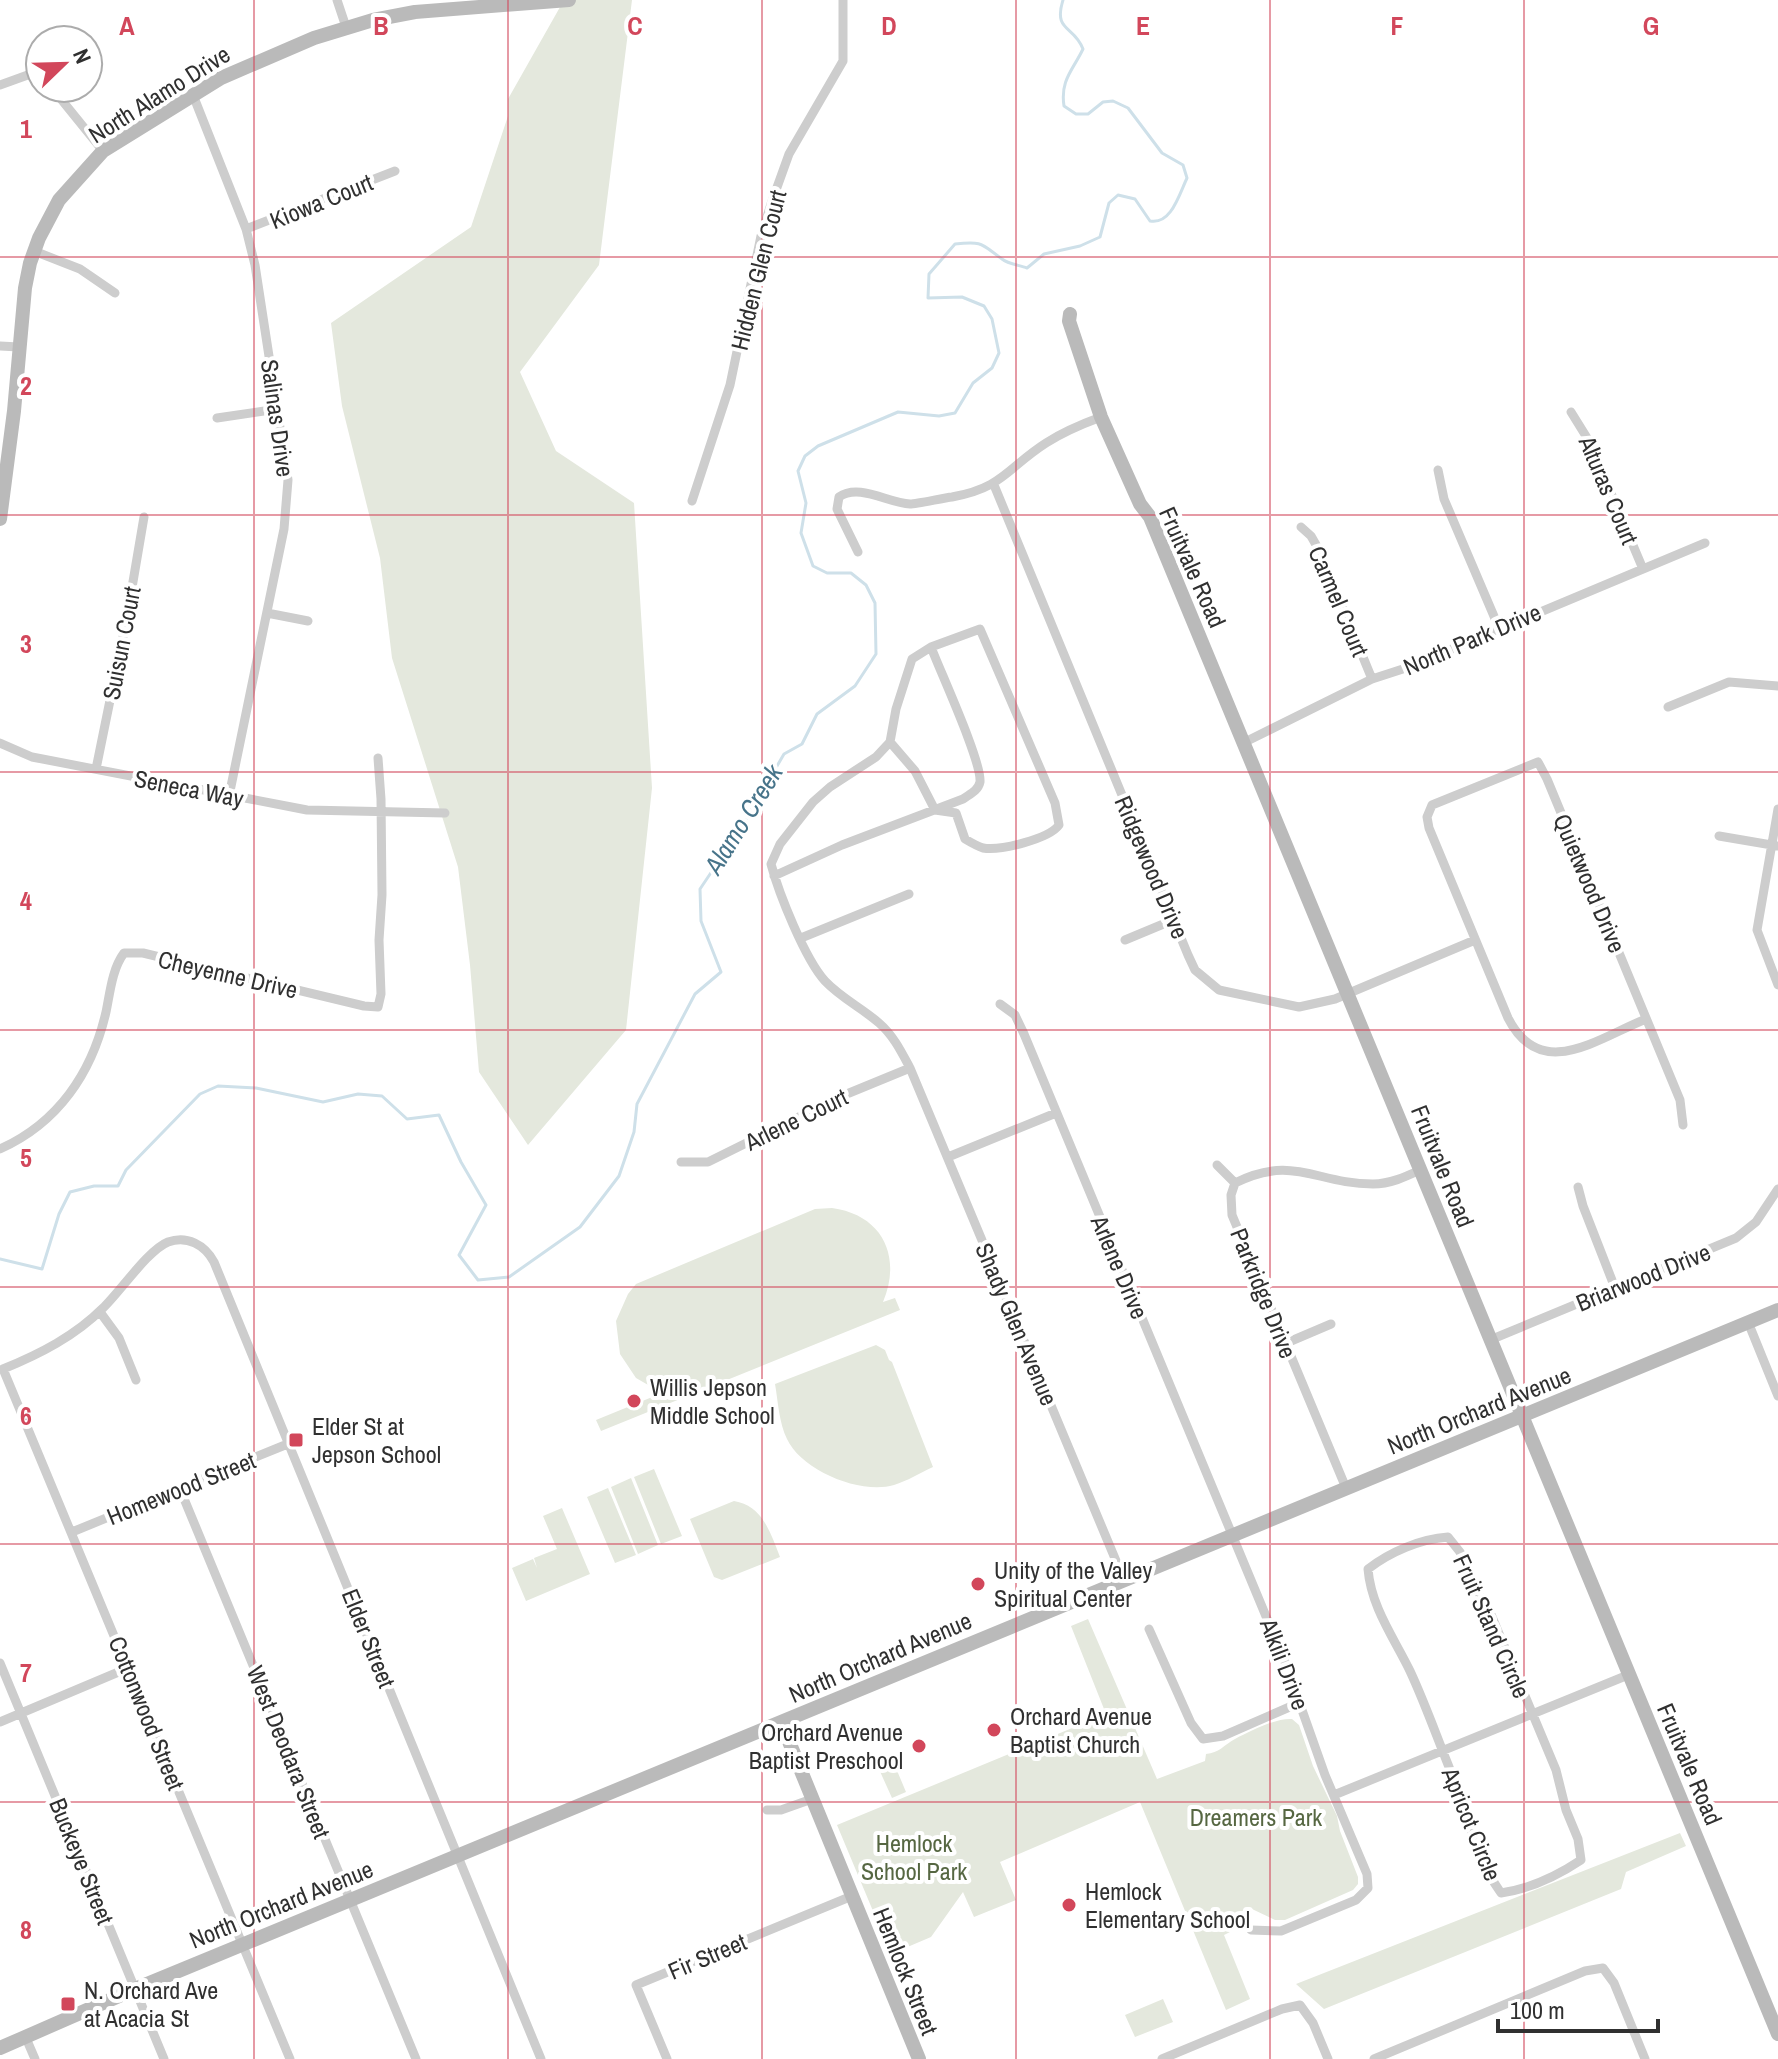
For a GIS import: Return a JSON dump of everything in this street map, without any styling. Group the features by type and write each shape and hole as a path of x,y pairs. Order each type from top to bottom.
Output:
{"street":[{"path":"337,0 346,27"},
{"name":"North Alamo Drive","path":"0,519 25,288 34,251 59,200 103,151 193,95 272,54 346,27 473,3 569,0"},
{"name":"Hidden Glen Court","path":"692,501 730,385 761,236 771,204 789,154 843,61 843,0"},
{"path":"0,85 24,75"},
{"name":"Salinas Drive","path":"193,95 246,229 255,265 288,480 288,498 267,613 229,796"},
{"path":"65,104 103,151"},
{"name":"Kiowa Court","path":"246,229 395,171"},
{"path":"34,251 80,269 115,293"},
{"name":"Fruitvale Road","path":"1070,314 1069,321 1101,417 1140,504 1150,517 1778,2034"},
{"path":"0,346 19,347"},
{"path":"217,418 278,409"},
{"name":"Alturas Court","path":"1571,412 1589,441 1643,569"},
{"path":"858,552 837,509 839,497 846,492 860,492 911,504 973,492 994,485 1043,445 1065,432 1101,417"},
{"path":"1438,470 1444,499 1499,628"},
{"name":"Ridgewood Drive","path":"994,485 1195,970 1219,990 1299,1007 1321,1004 1475,940"},
{"name":"Suisun Court","path":"96,769 144,517"},
{"name":"Carmel Court","path":"1301,527 1319,550 1372,679"},
{"name":"North Park Drive","path":"1243,743 1372,679 1409,667 1705,543"},
{"path":"267,613 308,621"},
{"path":"931,647 976,759 980,780 977,789 963,799 842,845 774,876 771,864 780,844 813,802 876,757 890,742 896,709 912,659 931,647 980,629 1055,803 1059,825 1053,832 1038,839 983,848 965,839 956,813 935,810"},
{"path":"1668,707 1729,682 1778,686"},
{"path":"890,742 915,771 935,810"},
{"name":"Seneca Way","path":"0,743 32,757 307,810 445,813"},
{"path":"378,758 381,814"},
{"name":"Quietwood Drive","path":"1538,762 1646,1019 1568,1052 1537,1050 1512,1027 1475,940 1429,828 1429,810 1440,801 1538,762"},
{"path":"1778,809 1757,930 1778,985"},
{"name":"Cheyenne Drive","path":"0,1149 47,1118 66,1100 82,1077 94,1054 116,968 124,953 143,953 378,1007 381,994 381,814"},
{"path":"1719,836 1774,846"},
{"name":"Shady Glen Avenue","path":"774,876 801,938 823,978 842,997 879,1023 896,1041 910,1068 1124,1580"},
{"path":"801,938 909,894"},
{"path":"1125,940 1173,920"},
{"name":"Arlene Drive","path":"1000,1004 1015,1015 1232,1535"},
{"path":"1646,1019 1680,1100 1683,1125"},
{"name":"Arlene Court","path":"681,1162 708,1162 837,1098 910,1068"},
{"path":"948,1157 1056,1113"},
{"path":"1217,1165 1235,1183 1275,1169 1377,1184 1394,1181 1420,1170"},
{"name":"Parkridge Drive","path":"1235,1183 1231,1195 1232,1215 1346,1488"},
{"path":"1578,1187 1615,1288"},
{"name":"Briarwood Drive","path":"1490,1340 1736,1238 1756,1222 1778,1189"},
{"name":"Elder Street","path":"100,1312 154,1251 165,1243 176,1240 195,1242 212,1257 541,2059"},
{"name":"North Orchard Avenue","path":"0,2048 243,1944 1778,1310"},
{"path":"100,1312 119,1338 136,1380"},
{"name":"Cottonwood Street","path":"100,1312 54,1345 3,1369 290,2059"},
{"path":"1748,1322 1778,1396"},
{"path":"1284,1344 1331,1324"},
{"name":"Homewood Street","path":"72,1532 290,1443"},
{"name":"West Deodara Street","path":"180,1489 416,2059"},
{"name":"Alkili Drive","path":"1232,1535 1301,1702 1334,1795 1367,1874 1368,1888 1356,1900 1281,1931 1251,1930"},
{"name":"Fruit Stand Circle","path":"1443,1751 1409,1669 1390,1636 1369,1586 1368,1569 1382,1559 1431,1538 1448,1537 1460,1552 1471,1580 1490,1612 1532,1714"},
{"path":"1149,1629 1191,1723 1203,1739 1223,1736 1301,1702"},
{"name":"Buckeye Street","path":"0,1663 164,2059"},
{"path":"0,1722 128,1668"},
{"path":"1334,1795 1628,1675"},
{"name":"Apricot Circle","path":"1443,1751 1458,1788 1466,1820 1490,1878 1501,1893 1565,1871 1581,1860 1578,1839 1566,1810 1556,1770 1532,1714"},
{"name":"Hemlock Street","path":"781,1722 919,2059"},
{"path":"767,1810 781,1810 812,1799"},
{"name":"Fir Street","path":"667,2059 636,1985 852,1896"},
{"path":"1374,2059 1585,1971 1603,1968 1614,1983 1645,2059"},
{"path":"1162,2059 1185,2055 1282,2009 1300,2005 1313,2023 1328,2059"},
{"path":"26,2038 35,2059"}],"green space":[{"path":"564,0 632,0 599,265 520,372 556,451 634,503 652,788 626,1030 528,1145 479,1072 458,867 392,658 380,558 342,406 331,323 471,227 508,116 508,99"},
{"path":"832,1208 864,1219 884,1241 890,1269 883,1302 895,1298 900,1310 601,1431 596,1420 662,1393 636,1378 620,1354 616,1321 636,1284 815,1209"},
{"path":"876,1345 885,1350 892,1362 933,1467 894,1485 880,1487 849,1483 805,1461 787,1439 775,1384"},
{"path":"654,1469 682,1536 661,1544 634,1477"},
{"path":"631,1478 658,1545 638,1554 611,1487"},
{"path":"608,1488 636,1555 615,1563 587,1497"},
{"path":"734,1501 759,1514 780,1557 722,1580 714,1577 690,1519"},
{"path":"562,1508 590,1574 526,1601 512,1568 533,1559 537,1568 534,1558 557,1549 543,1516"},
{"path":"1088,1619 1157,1779 1205,1761 1206,1754 1256,1729 1292,1719 1299,1725 1313,1766 1337,1816 1358,1884 1353,1890 1285,1920 1275,1920 1252,1909 1236,1915 1230,1932 1224,1935 1250,1999 1226,2010 1140,1802 1000,1862 1016,1900 974,1917 963,1892 931,1937 891,1954 837,1825 1106,1714 1071,1626"},
{"path":"893,1761 906,1792 892,1798 878,1767"},
{"path":"1680,1833 1686,1846 1626,1872 1621,1889 1324,2009 1296,1984"},
{"path":"1163,1999 1173,2022 1135,2037 1125,2015"}],"waterway":[{"name":"Alamo Creek","path":"0,1259 42,1269 59,1214 70,1192 94,1186 118,1186 126,1170 200,1094 218,1086 256,1088 323,1102 358,1094 382,1096 407,1119 439,1115 486,1205 459,1255 478,1280 509,1277 580,1227 619,1176 634,1132 637,1104 695,994 721,972 701,921 700,889 741,828 784,754 802,744 817,714 855,686 876,654 875,603 866,585 851,573 827,573 813,566 801,533 806,503 798,471 805,456 818,446 898,412 939,416 955,413 973,383 992,368 999,353 992,319 984,306 962,297 928,298 929,274 955,244 982,245 1004,261 1027,268 1044,254 1080,246 1100,237 1109,203 1118,195 1135,199 1150,221 1164,218 1187,178 1183,165 1162,153 1128,108 1113,101 1103,102 1088,114 1076,114 1064,106 1066,82 1083,49 1063,23 1063,0"}],"place":[{"name":"Willis Jepson Middle School","path":"634,1401"},
{"name":"Elder St at Jepson School","path":"296,1440"},
{"name":"Unity of the Valley Spiritual Center","path":"978,1584"},
{"name":"Orchard Avenue Baptist Church","path":"994,1730"},
{"name":"Orchard Avenue Baptist Preschool","path":"919,1746"},
{"name":"Hemlock Elementary School","path":"1069,1905"},
{"name":"N. Orchard Ave at Acacia St","path":"68,2004"}],"park label":[{"name":"Dreamers Park","path":"1256,1817"},
{"name":"Hemlock School Park","path":"914,1857"}]}
